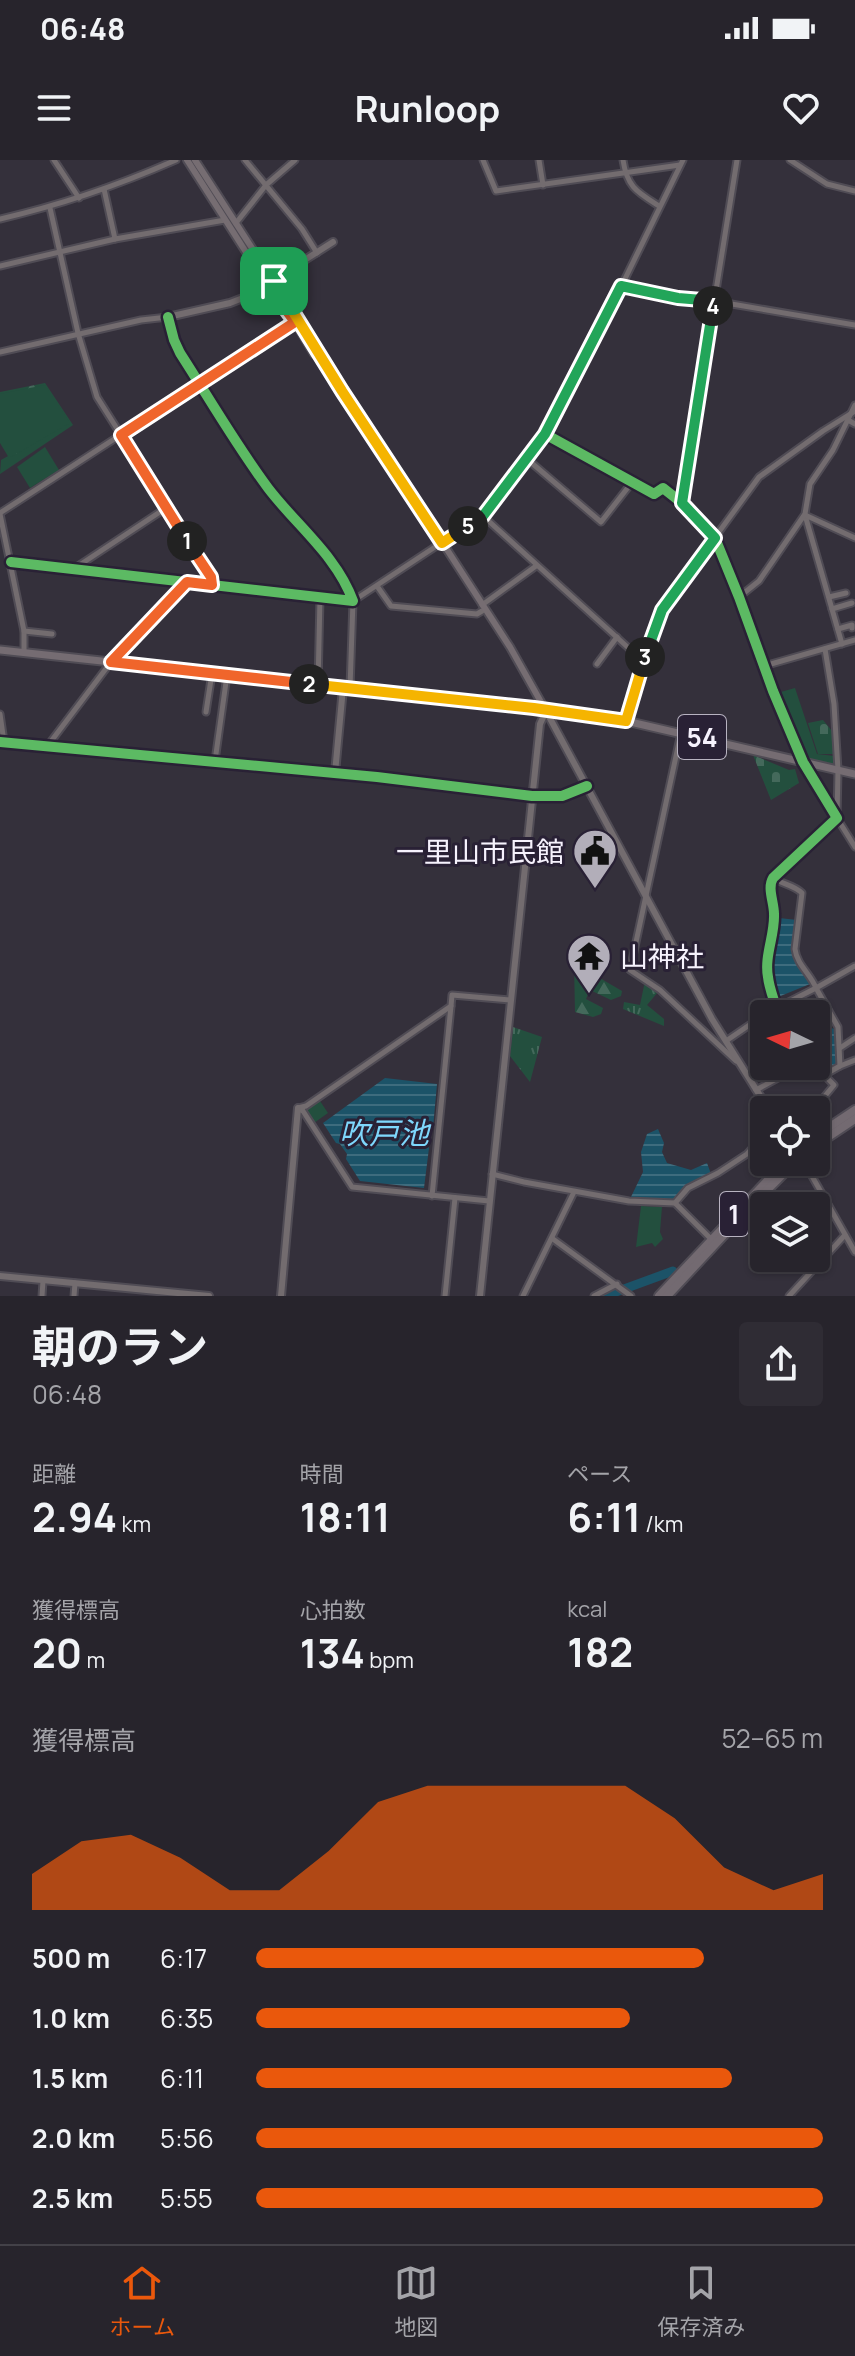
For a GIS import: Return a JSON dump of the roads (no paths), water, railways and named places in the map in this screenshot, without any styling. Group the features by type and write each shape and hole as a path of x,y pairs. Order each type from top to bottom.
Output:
{"highway":[{"path":"830,1125 855,1110"},
{"path":"830,1136 855,1119"},
{"name":"1","path":"659,1296 772,1176"},
{"name":"1","path":"667,1296 781,1176"}],"main road":[{"path":"187,160 440,544"},
{"path":"195,160 270,283 512,653 546,711"},
{"name":"54","path":"0,650 626,721 855,774"}],"street":[{"path":"54,160 79,198"},
{"path":"0,219 50,208 176,160"},
{"path":"245,160 302,229 317,253"},
{"path":"236,223 266,185 295,160"},
{"path":"483,160 496,191 682,162"},
{"path":"539,160 543,185"},
{"path":"623,160 626,179 659,206"},
{"path":"682,503 737,160"},
{"path":"790,160 827,184 855,191"},
{"path":"11,562 353,601 483,516 527,459 545,434 682,162"},
{"path":"104,189 115,239"},
{"path":"50,208 78,333 97,397 211,577 212,585"},
{"path":"0,266 115,239 225,220"},
{"path":"0,352 235,302 333,242"},
{"path":"621,286 678,298 714,301 855,325"},
{"path":"168,317 180,353 200,384 270,490 343,576 353,601 335,773"},
{"path":"24,652 24,631 0,514 295,322"},
{"path":"739,597 759,581 805,514 810,484 833,450 855,405"},
{"path":"851,415 855,424"},
{"path":"626,721 662,610 759,477 851,415"},
{"path":"545,434 654,494 663,488 715,538 803,762 855,847"},
{"path":"527,459 601,522 633,481"},
{"path":"74,569 166,508"},
{"path":"805,514 855,538"},
{"path":"805,514 842,644"},
{"path":"483,516 644,662"},
{"path":"377,586 391,606 477,614 536,566"},
{"path":"48,745 111,662 187,582"},
{"path":"829,597 846,593"},
{"path":"318,685 320,598"},
{"path":"832,609 852,603"},
{"path":"838,629 852,625 852,628"},
{"path":"24,631 52,634"},
{"path":"597,664 617,637"},
{"path":"764,666 855,640"},
{"path":"774,1000 767,975 774,916 769,884 837,818 834,704 825,649"},
{"path":"206,712 212,673"},
{"path":"215,761 227,675"},
{"path":"546,711 715,1025 760,1096"},
{"path":"480,1296 540,724 546,711"},
{"path":"0,714 2,742 335,773 532,796 562,796 587,786"},
{"path":"681,733 630,970 660,990 737,1062"},
{"path":"773,878 797,887 802,893 795,940 796,958 813,981 838,1027 840,1066"},
{"path":"791,1000 855,966"},
{"path":"432,1196 452,995 511,1000"},
{"path":"298,1108 306,1106 451,1006"},
{"path":"725,1042 750,1024"},
{"path":"704,1031 715,1025"},
{"path":"840,1048 855,1038"},
{"path":"830,1072 855,1060"},
{"path":"756,1090 774,1080"},
{"path":"825,1096 834,1085 829,1080"},
{"path":"298,1108 303,1111 352,1187 489,1201"},
{"path":"281,1296 298,1108"},
{"path":"675,1203 688,1188 718,1173 750,1151"},
{"path":"492,1174 629,1201 675,1203 711,1239"},
{"path":"812,1176 855,1252"},
{"path":"523,1296 574,1192"},
{"path":"445,1296 455,1197"},
{"path":"789,1296 845,1235"},
{"path":"553,1239 631,1296"},
{"path":"0,1276 148,1293 209,1296"},
{"path":"42,1296 43,1281"},
{"path":"74,1296 75,1283"},
{"path":"111,1296 112,1287"},
{"path":"594,1296 620,1287"}],"water":[{"path":"779,918 797,920 793,952 799,965 812,978 810,984 778,997 770,965"},
{"path":"830,1029 835,1029 837,1060 830,1067"},
{"name":"吹戸池","path":"385,1078 437,1084 433,1128 428,1132 424,1188 360,1181 346,1159 347,1154 323,1123"},
{"path":"658,1129 667,1163 691,1170 707,1163 711,1174 686,1186 671,1202 630,1199 643,1172 641,1152 647,1134"}],"waterway":[{"path":"605,1296 673,1271"}],"place":[{"name":"一里山市民館","path":"595,890"},
{"name":"山神社","path":"589,995"}]}
